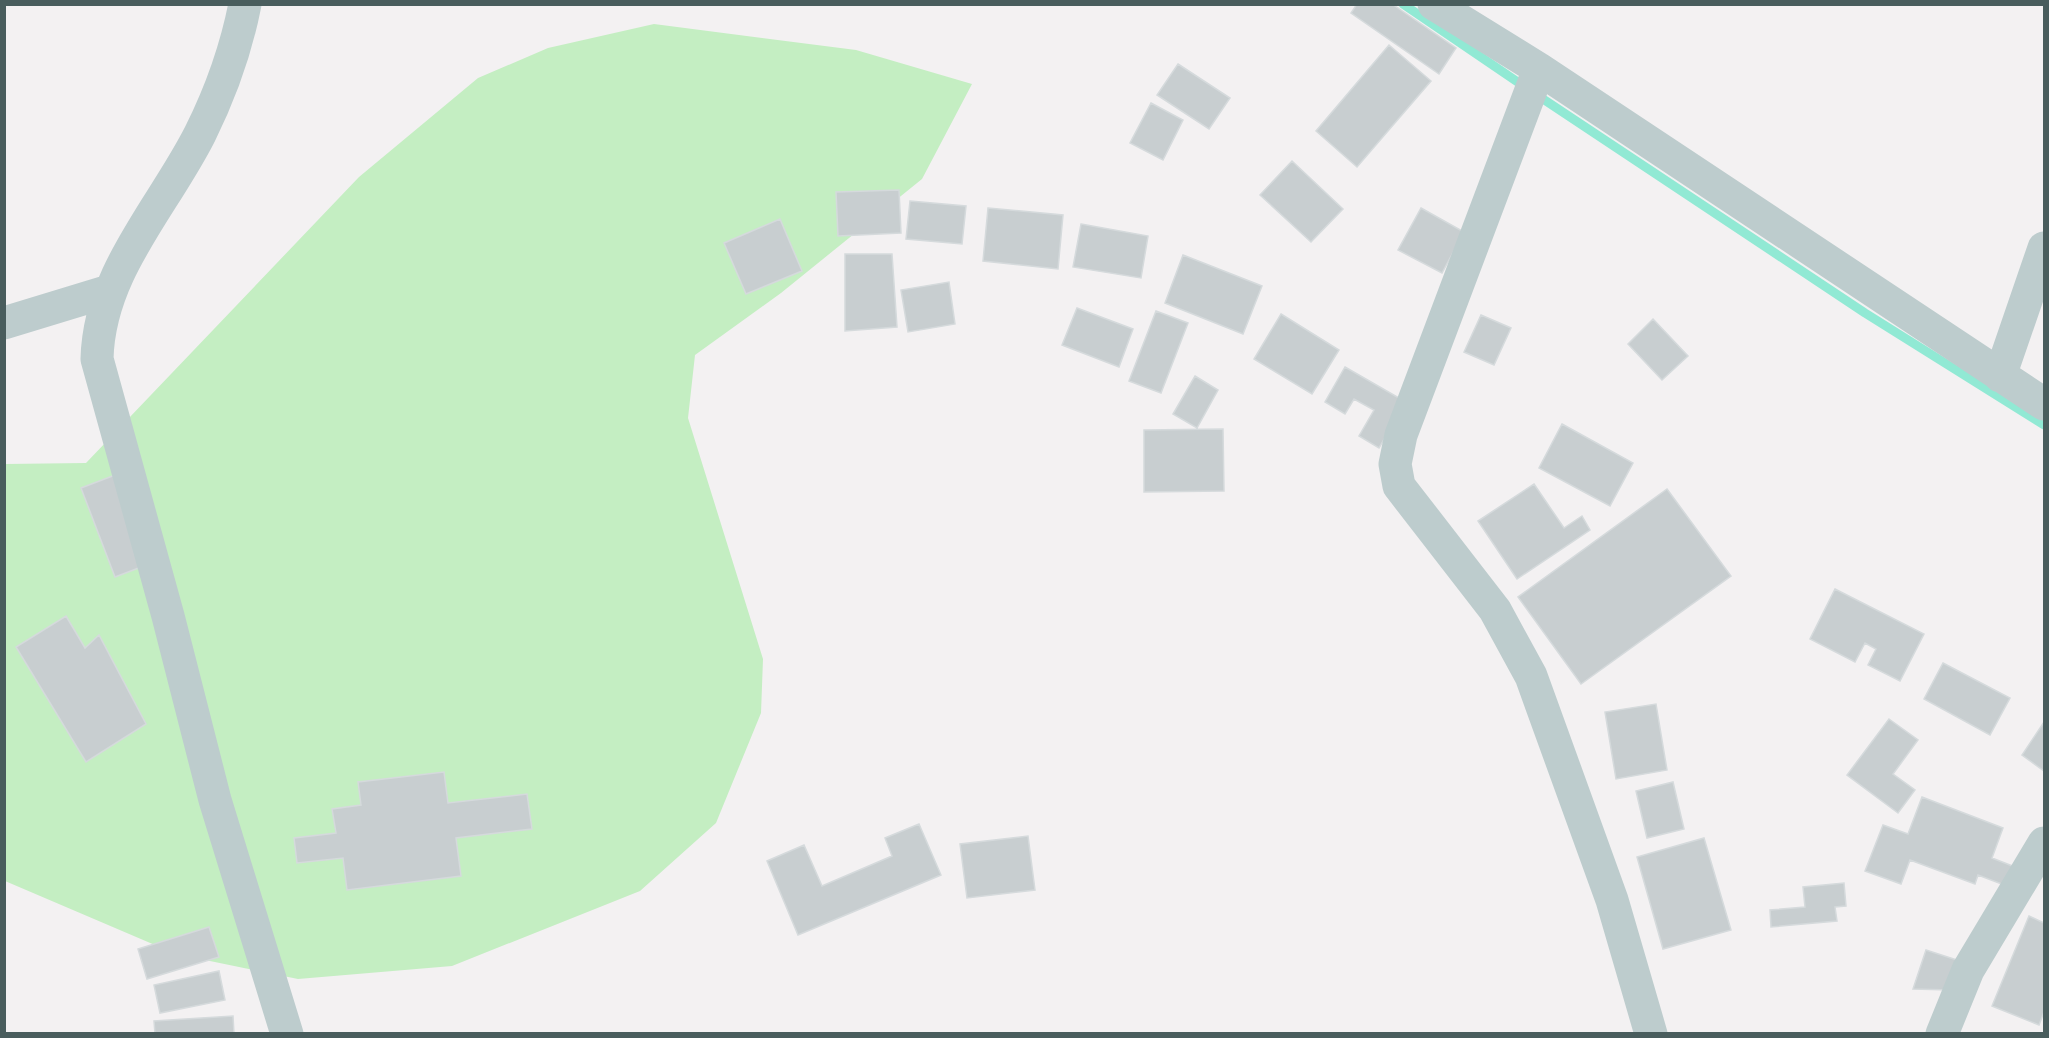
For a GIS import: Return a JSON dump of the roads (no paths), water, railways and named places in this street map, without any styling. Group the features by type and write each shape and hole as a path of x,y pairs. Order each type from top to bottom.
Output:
{"street":[{"path":"245,4 226,78 200,135 109,291 98,332 97,359 168,616 215,800 287,1034"},
{"path":"1434,4 1539,69 2044,404"},
{"path":"1539,69 1401,435 1395,464 1399,486 1495,610 1531,676 1612,900 1651,1034"},
{"path":"2000,376 2044,248"},
{"path":"4,323 109,291"},
{"path":"1942,1034 1968,970 2044,843"}],"waterway":[{"path":"1403,4 1525,87"},
{"path":"1537,95 1865,313 2044,425"}]}
